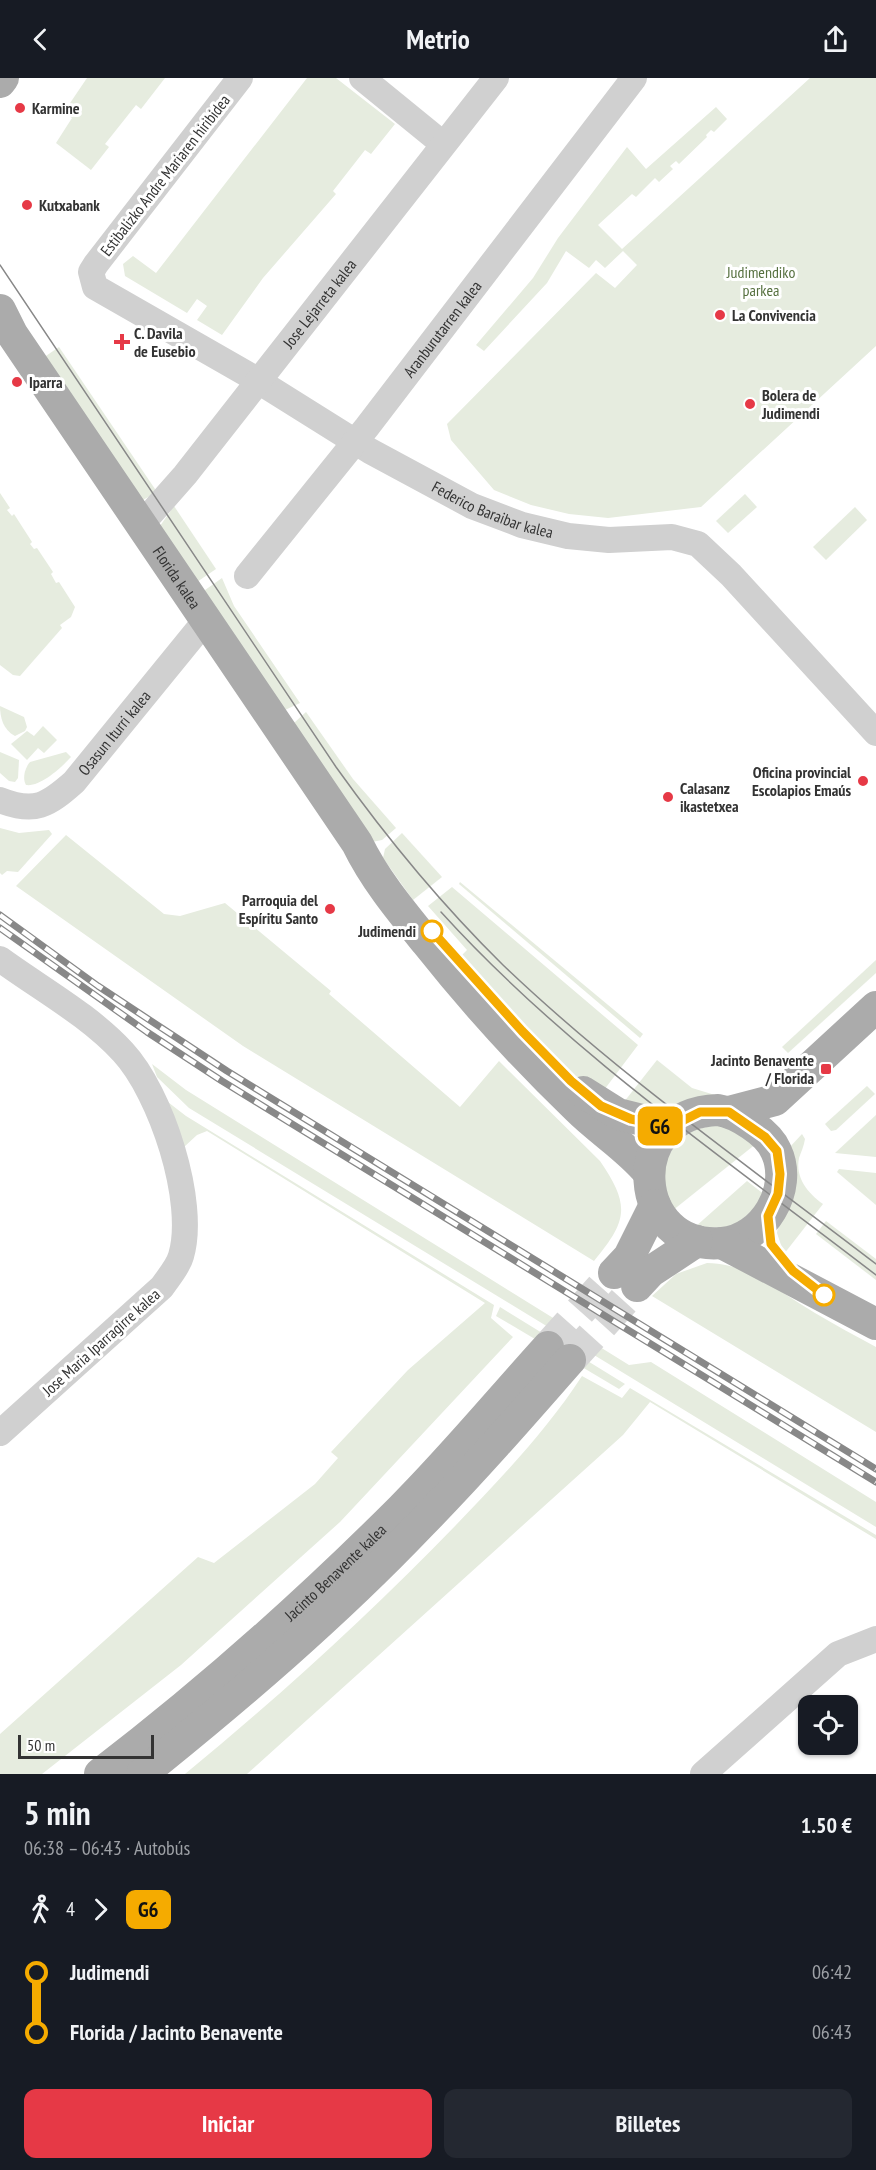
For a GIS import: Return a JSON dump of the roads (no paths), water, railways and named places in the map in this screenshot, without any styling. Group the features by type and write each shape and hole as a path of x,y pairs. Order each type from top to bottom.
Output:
{"main road":[{"path":"0,82 3,78"},
{"name":"Florida kalea","path":"4,323 357,843 490,997 586,1095 618,1114 670,1127"},
{"name":"Florida kalea","path":"357,843 370,870 388,895 466,991 564,1095 625,1147 648,1172"},
{"path":"876,1007 775,1100 729,1112 700,1112 670,1127 656,1144 648,1172 648,1188 655,1205 668,1223 680,1233 709,1242 817,1292 876,1324"},
{"path":"769,1142 770,1116 775,1100"},
{"path":"655,1205 630,1257 626,1280 650,1272 709,1242 735,1240 751,1232 768,1216 778,1194 780,1174 777,1151 769,1142 729,1112"},
{"path":"768,1216 768,1233 777,1254 817,1292"},
{"name":"Jacinto Benavente kalea","path":"100,1774 223,1674 343,1565 559,1354 472,1470 360,1585 300,1642 142,1774"}],"street":[{"name":"Estibalizko Andre Mariaren hiribidea","path":"91,272 240,78"},
{"path":"362,78 443,144"},
{"name":"Jose Lejarreta kalea","path":"140,526 185,475 496,78"},
{"name":"Aranburutarren kalea","path":"247,576 355,441 634,78"},
{"name":"Federico Baraibar kalea","path":"91,272 96,287 259,381 355,441 472,506 530,527 568,536 609,540 672,537 698,544 731,575 876,733"},
{"name":"Osasun Iturri kalea","path":"0,800 13,805 35,808 49,802 74,782 206,620"},
{"name":"Jose Maria Iparragirre kalea","path":"0,959 99,1029 124,1053 142,1078 170,1140 183,1191 186,1229 181,1259 162,1287 0,1433"},
{"name":"Jose Maria Iparragirre kalea","path":"0,972 95,1044 121,1069 176,1170"},
{"path":"703,1774 838,1654 876,1639"}],"tunnel":[{"path":"548,1347 614,1273"},
{"path":"570,1360 637,1286"}],"tram line":[{"path":"0,265 336,767 374,819 436,894 503,965 592,1044 685,1119 876,1264"},
{"path":"441,912 490,963 595,1058 706,1147 876,1275"}],"railway":[{"path":"0,915 98,986 227,1071 876,1469"},
{"path":"0,928 147,1032 222,1081 876,1482"}],"place":[{"name":"Karmine","path":"20,108"},
{"name":"Kutxabank","path":"27,205"},
{"name":"La Convivencia","path":"720,315"},
{"name":"C. Davila de Eusebio","path":"122,342"},
{"name":"Iparra","path":"17,382"},
{"name":"Bolera de Judimendi","path":"750,404"},
{"name":"Oficina provincial Escolapios Emaús","path":"863,781"},
{"name":"Calasanz ikastetxea","path":"668,797"},
{"name":"Parroquia del Espíritu Santo","path":"330,909"},
{"name":"Judimendi","path":"432,931"},
{"name":"Jacinto Benavente / Florida","path":"826,1069"}],"park label":[{"name":"Judimendiko parkea","path":"761,281"}]}
